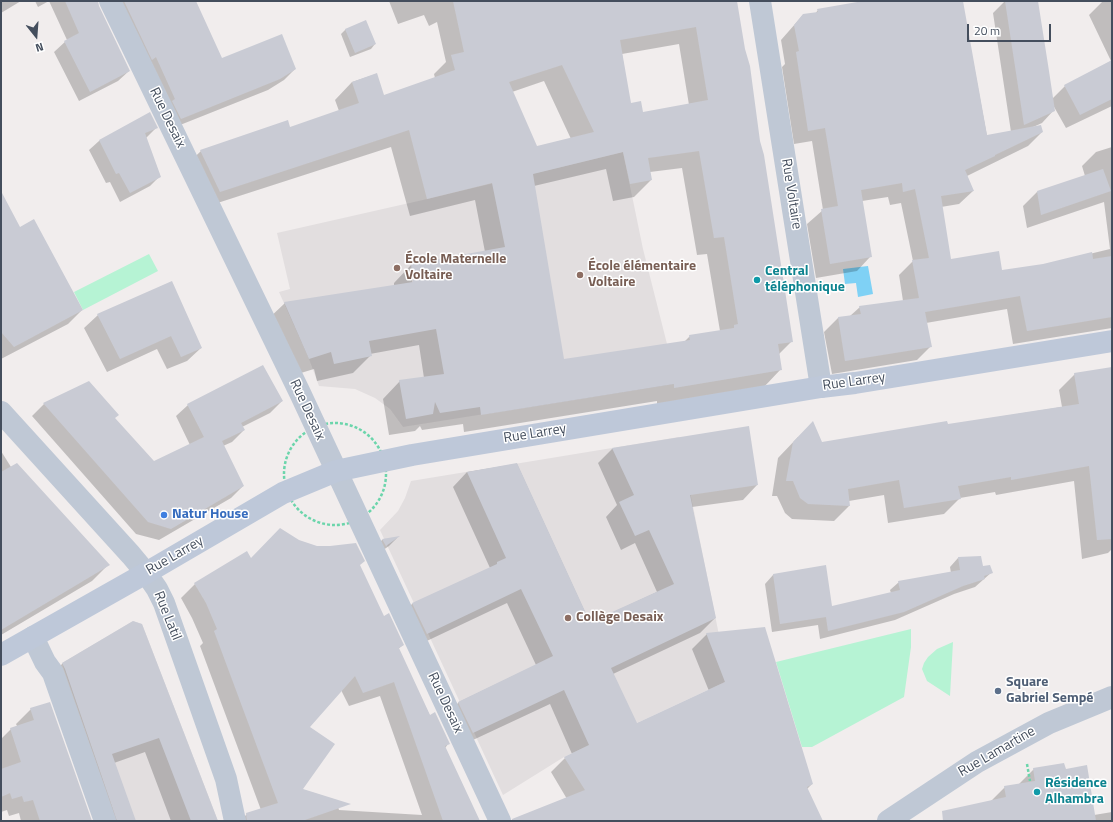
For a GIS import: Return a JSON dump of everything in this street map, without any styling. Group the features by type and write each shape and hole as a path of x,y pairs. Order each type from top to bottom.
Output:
{"street":[{"name":"Rue Desaix","path":"110,1 300,393 500,821"},
{"name":"Rue Voltaire","path":"760,1 821,387"},
{"name":"Rue Larrey","path":"1,655 283,493 336,471 412,455 821,387 1112,341"},
{"name":"Rue Latil","path":"1,412 146,573 164,603 226,779 235,821"},
{"path":"33,637 45,662 53,673 105,821"},
{"name":"Rue Lamartine","path":"888,821 977,762 1049,723 1112,697"}],"path":[{"path":"1026,762 1030,781"}],"shaded area":[{"name":"École élémentaire Voltaire","path":"623,152 643,249 667,344 674,384 403,427 390,409 375,398 355,389 319,386 309,359 279,292 290,289 277,233"},
{"name":"Collège Desaix","path":"679,437 721,645 725,682 564,757 503,795 380,530 398,511 405,498 411,481"},
{"path":"133,621 142,624 218,821 117,821 62,663"}],"green space":[{"path":"149,254 158,271 83,310 74,292"},
{"path":"911,629 911,647 904,697 812,747 802,747 776,662"},
{"path":"953,642 950,696 927,681 922,669 928,657 937,649"}],"water":[{"path":"868,266 873,294 858,297 856,283 845,284 843,269"}],"building":[{"path":"65,1 98,1 130,71 90,92 64,41 79,33"},
{"path":"124,1 196,1 222,58 282,34 296,69 280,79 181,119 172,101 175,99 156,57 152,60"},
{"path":"453,1 737,1 745,49 750,66 760,141 764,155 793,342 778,344 782,370 674,388 674,384 481,415 480,407 440,413 435,402 433,414 406,419 399,380 444,374 436,329 369,341 372,356 334,364 331,352 309,359 284,302 413,282 411,264 505,247 492,183 427,199 409,130 220,192 200,150 288,120 290,127 359,103 352,82 377,73 384,95 455,70 451,55 464,52","holes":["696,27 708,100 643,112 641,101 631,103 620,40","562,65 594,132 537,146 509,82","699,151 714,238 724,237 738,324 734,325 734,328 689,335 690,340 564,359 533,174 623,152 630,184 652,180 648,158"]},
{"path":"863,1 963,1 987,135 1041,125 1043,132 965,170 974,191 941,196 951,259 999,251 1002,270 1043,264 1092,252 1093,259 1112,256 1112,317 1027,331 1020,296 925,312 932,347 845,361 838,317 861,314 859,306 919,298 912,260 929,258 915,189 903,192 902,183 861,190 872,257 830,264 821,209 838,206 825,128 808,131 796,52 799,51 794,25 803,14 818,12 817,9"},
{"path":"1005,1 1038,1 1049,71 1055,111 1024,125"},
{"path":"366,20 376,44 355,53 345,29"},
{"path":"1112,60 1112,99 1080,115 1064,85"},
{"path":"150,112 158,128 145,133 161,177 130,193 119,173 116,174 99,140"},
{"path":"1103,169 1111,191 1041,215 1037,191"},
{"path":"1,191 20,227 34,219 83,310 14,347 1,332"},
{"path":"172,281 202,348 181,357 171,336 120,359 97,314"},
{"path":"263,365 283,401 241,423 245,430 222,441 244,486 171,529 148,522 43,403 89,381 119,415 115,418 154,461 204,437 187,404"},
{"path":"1112,367 1112,539 1097,540 1089,466 1011,480 1011,477 958,486 961,499 904,508 899,480 848,489 850,506 808,504 800,498 793,481 786,481 793,442 813,421 822,442 947,421 948,424 1079,404 1074,373"},
{"path":"749,426 758,485 690,495 716,618 611,668 637,723 725,682 706,633 765,627 813,784 807,787 823,821 512,821 512,819 585,790 564,757 589,745 564,690 473,733 458,702 553,656 521,589 427,634 412,603 497,564 497,562 506,558 467,472 517,463 590,622 674,584 649,530 635,536 619,502 634,495 612,448"},
{"path":"17,463 110,565 1,630 1,472"},
{"path":"280,528 299,540 317,546 356,543 365,561 360,565 384,616 389,613 404,645 399,648 430,715 435,712 450,744 445,746 480,821 443,821 394,682 363,693 355,676 310,727 335,744 303,789 351,804 302,821 247,821 246,813 278,803 214,631 217,629 206,603 194,583 247,551 251,558"},
{"path":"400,536 386,546 382,539"},
{"path":"981,556 983,566 990,565 993,573 984,576 985,579 963,586 904,612 828,631 826,617 780,624 773,574 826,565 832,606 900,590 898,581 960,570 958,557"},
{"path":"133,621 142,624 218,821 191,821 159,738 112,754 136,821 117,821 62,663"},
{"path":"50,702 92,821 40,821 33,800 24,802 22,796 12,799 10,793 1,797 1,769 21,762 10,728 34,720 30,708"},
{"name":"Résidence Alhambra","path":"1064,763 1066,769 1087,765 1096,821 943,821 942,811 1006,797 1004,786 1035,781 1033,768"}],"place":[{"name":"École Maternelle Voltaire","path":"397,268"},
{"name":"École élémentaire Voltaire","path":"580,275"},
{"name":"Central téléphonique","path":"757,280"},
{"name":"Natur House","path":"164,515"},
{"name":"Collège Desaix","path":"568,618"},
{"name":"Square Gabriel Sempé","path":"998,691"},
{"name":"Résidence Alhambra","path":"1037,792"}]}
